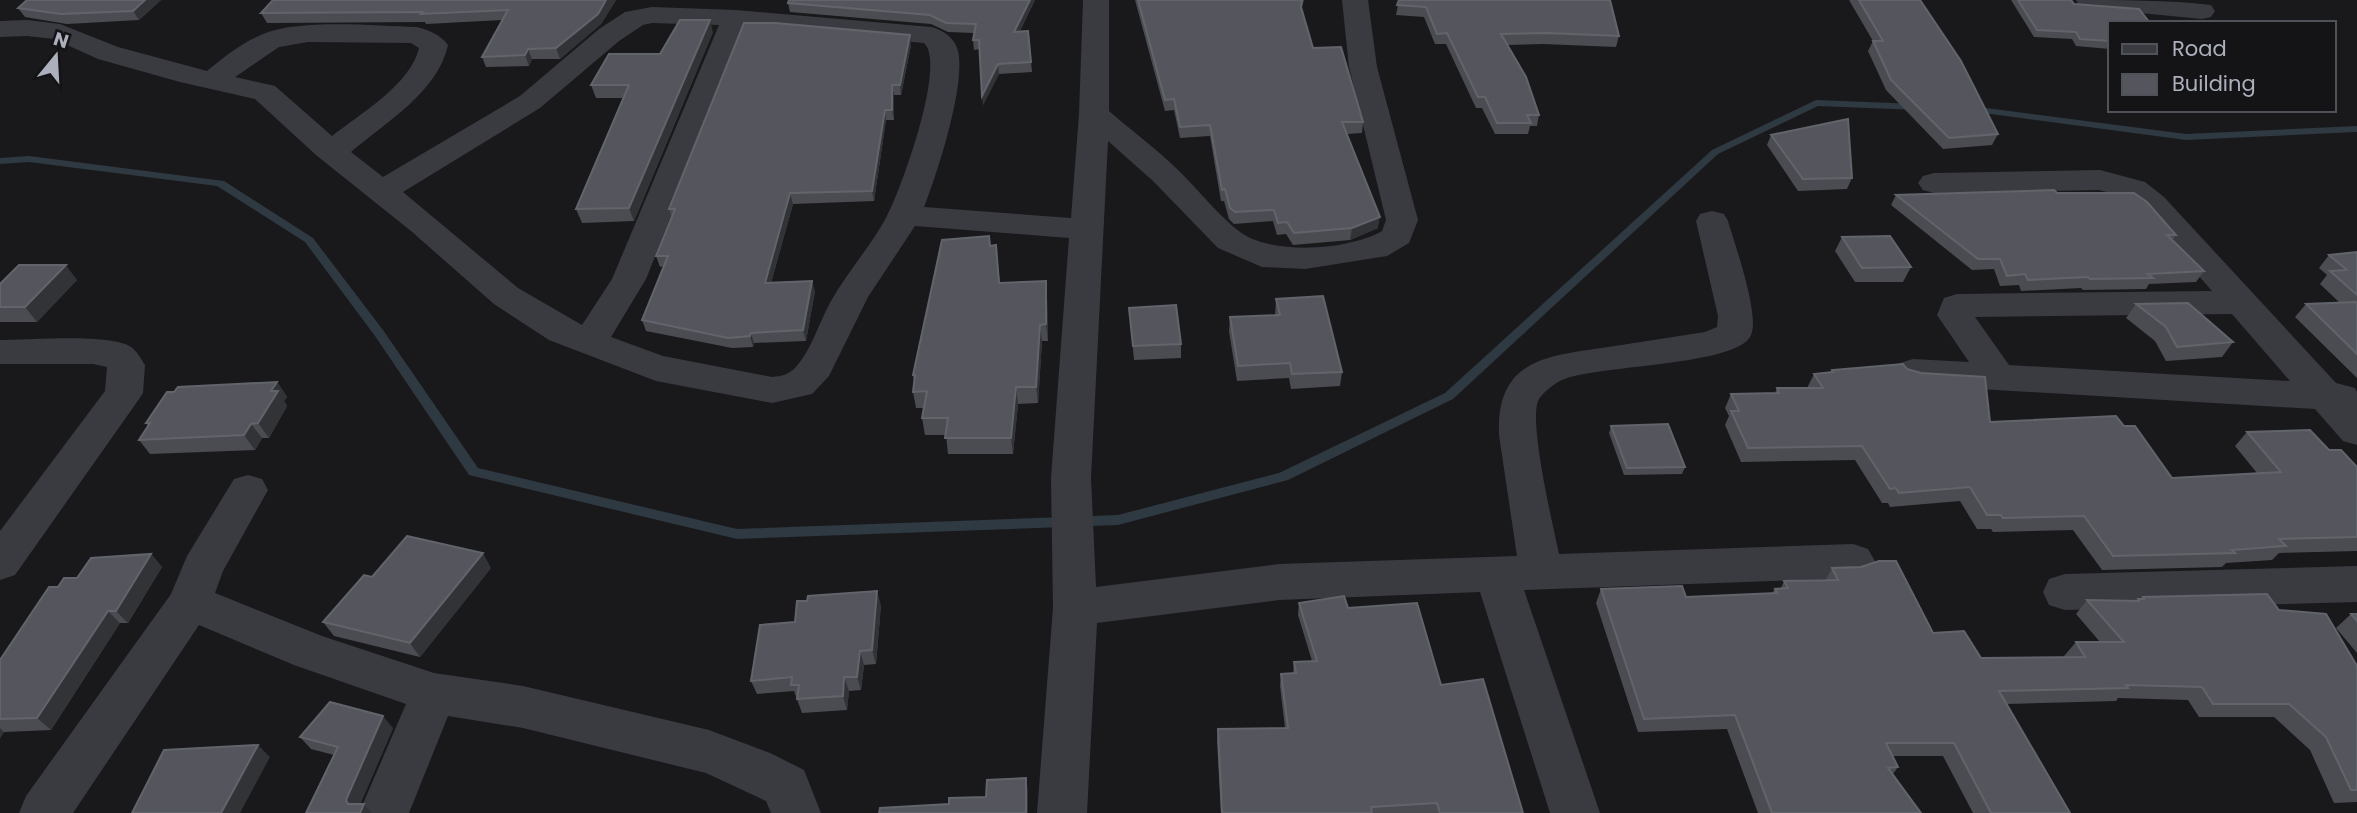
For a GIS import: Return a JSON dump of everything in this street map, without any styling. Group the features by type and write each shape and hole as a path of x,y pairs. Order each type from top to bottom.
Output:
{"street":[{"path":"1062,813 1074,608 1071,478 1094,114 1096,0"},
{"path":"1094,114 1164,174 1230,241 1262,256 1304,258 1375,249 1397,236 1402,220 1363,67 1356,0"},
{"path":"2089,0 2202,11"},
{"path":"0,29 27,28 60,32 108,53 265,92 332,152 506,296 562,331 656,368 772,390 790,388 802,383 819,363 844,308 904,215 920,174 939,104 945,53 938,39 931,35 736,18 652,15 635,18 609,35 530,102 382,191"},
{"path":"589,343 629,279 736,18"},
{"path":"213,80 241,58 271,40 308,34 417,35 434,45 430,63 412,86 332,152"},
{"path":"1934,183 2100,180 2134,189 2153,204 2241,302 2341,397 2357,431"},
{"path":"904,215 1086,229"},
{"path":"1575,813 1519,575 1519,400 1538,378 1553,368 1711,343 1734,334 1736,316 1712,220"},
{"path":"1998,377 1955,315 1956,306 2241,302"},
{"path":"0,352 93,352 118,356 126,365 124,393 0,563"},
{"path":"1913,372 2341,397"},
{"path":"44,813 190,602 202,568 248,490"},
{"path":"1074,608 1279,582 1853,561"},
{"path":"2065,592 2357,584"},
{"path":"190,602 310,650 434,693 523,708 709,752 753,769 786,786 796,813"},
{"path":"384,813 434,693"}],"building":[{"path":"27,0 145,0 133,11 61,14 18,8"},
{"path":"273,0 606,0 598,14 556,48 528,49 525,55 482,57 508,10 421,14 423,12 261,13"},
{"path":"789,0 1030,0 1014,32 1028,31 1031,62 998,64 982,96 979,40 973,40 976,24 946,23 930,15 788,3"},
{"path":"1138,0 1302,0 1301,7 1313,48 1341,47 1363,122 1342,122 1380,217 1352,228 1294,233 1287,222 1278,223 1274,210 1235,212 1230,208 1225,189 1222,190 1210,125 1180,127 1174,99 1165,100"},
{"path":"1399,0 1610,0 1619,36 1501,34 1526,77 1539,115 1527,115 1531,123 1497,123 1485,97 1478,97 1447,33 1437,34 1426,7 1397,5"},
{"path":"1859,0 1920,0 1961,61 1998,134 1949,138 1891,80 1873,41 1883,41"},
{"path":"2018,0 2071,0 2074,4 2139,9 2148,21 2108,21 2108,41 2080,39 2076,32 2037,30"},
{"path":"680,20 710,20 629,208 576,209 629,85 591,85 609,54 660,54"},
{"path":"744,23 775,23 910,35 900,85 892,85 892,110 885,110 872,191 790,193 765,283 812,281 803,330 751,333 750,336 728,338 642,320 668,256 656,256 675,209 669,209"},
{"path":"1848,119 1852,178 1803,179 1771,135"},
{"path":"2054,190 2057,193 2134,193 2147,202 2176,235 2167,235 2204,271 2148,274 2153,278 2028,280 2025,274 2007,276 2000,259 1978,259 1896,195"},
{"path":"989,236 990,246 996,245 999,283 1046,281 1046,324 1040,325 1036,387 1016,387 1011,438 945,438 948,418 922,418 927,391 913,392 913,375 942,240"},
{"path":"1890,236 1911,267 1862,268 1842,237"},
{"path":"2357,252 2357,295 2330,271 2347,270 2329,255"},
{"path":"19,265 66,265 25,307 0,307 0,284"},
{"path":"1323,296 1342,372 1292,374 1290,363 1238,366 1230,317 1280,315 1276,299"},
{"path":"2357,302 2357,354 2306,304"},
{"path":"2188,303 2233,342 2177,347 2166,327 2136,304"},
{"path":"1176,305 1181,344 1133,346 1129,308"},
{"path":"1903,364 1907,369 1921,373 1985,377 1990,422 2116,416 2124,426 2135,426 2172,478 2281,472 2247,432 2310,430 2329,450 2341,450 2357,467 2357,537 2279,539 2286,546 2232,550 2235,553 2113,556 2084,516 2003,518 2001,515 1987,515 1970,487 1899,493 1896,488 1890,489 1862,446 1748,448 1731,411 1739,411 1731,394 1779,393 1777,388 1823,388 1814,374"},
{"path":"277,382 271,391 278,391 258,423 251,424 244,435 139,440 150,423 146,423 167,392 174,392 178,387"},
{"path":"1668,424 1685,467 1627,468 1611,426"},
{"path":"407,536 483,553 410,643 323,622 364,575 372,577"},
{"path":"151,554 116,611 108,611 37,718 0,719 0,660 49,587 58,587 64,578 77,578 91,558"},
{"path":"1879,561 1896,561 1933,633 1964,631 1981,658 2085,657 2076,642 2124,642 2087,600 2139,601 2138,599 2144,599 2143,597 2267,594 2279,610 2326,614 2357,666 2357,790 2351,790 2326,737 2289,704 2213,704 2202,687 2126,685 2128,688 1999,691 2070,813 1991,813 1954,743 1886,743 1898,767 1888,768 1921,813 1772,813 1735,715 1644,719 1601,589 1682,586 1686,597 1777,593 1775,589 1788,588 1784,581 1838,580 1832,568 1861,567"},
{"path":"877,591 872,650 860,651 857,677 844,677 843,696 797,699 799,685 791,685 792,677 751,681 760,625 795,622 797,601 807,601 808,596"},
{"path":"1344,596 1348,608 1417,603 1441,685 1483,679 1523,813 1440,813 1437,803 1371,807 1372,813 1222,813 1218,729 1288,728 1281,674 1296,673 1294,662 1317,661 1299,603"},
{"path":"330,702 383,716 346,800 348,804 364,804 360,813 306,813 338,747 300,737"},
{"path":"258,745 221,813 132,813 164,750"},
{"path":"1026,778 1026,813 879,813 880,808 949,804 949,798 986,797 987,780"}],"waterway":[{"path":"0,161 29,159 220,183 309,240 379,333 474,472 737,534 1118,520 1283,477 1449,396 1715,152 1816,103 1918,107"},
{"path":"1971,109 2186,137 2357,129"}]}
